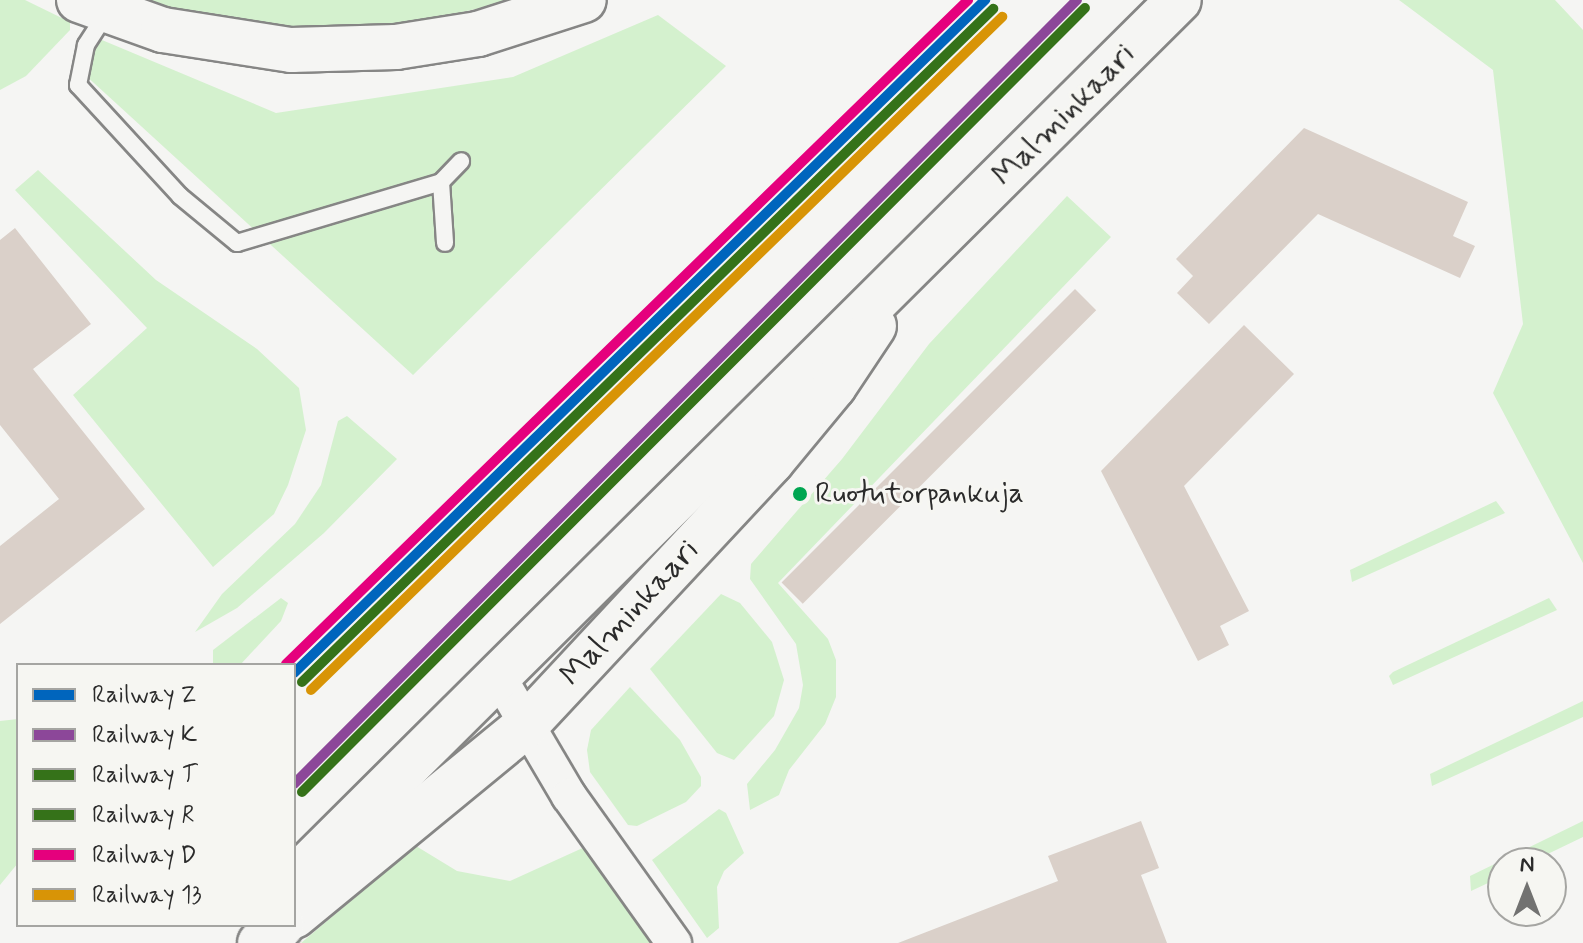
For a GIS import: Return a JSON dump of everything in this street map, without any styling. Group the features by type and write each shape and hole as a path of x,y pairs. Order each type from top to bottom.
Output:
{"main road":[{"path":"93,6 222,43 363,50 478,34 584,0"},
{"name":"Malminkaari","path":"296,877 406,764 500,679 807,365 916,264 1179,0"},
{"name":"Malminkaari","path":"296,914 525,726 772,461 834,386 916,264"},
{"path":"241,943 253,927"},
{"path":"260,943 280,927"}],"street":[{"path":"500,679 525,726 674,943"}],"lane":[{"path":"93,6 78,85 180,196 237,243 441,182 461,161"},
{"path":"441,182 445,243"}],"green space":[{"path":"0,0 25,0 70,22 70,30 26,76 0,90"},
{"path":"149,0 517,0 394,27 348,29 287,28 184,13"},
{"path":"1399,0 1555,0 1583,30 1583,563 1493,393 1523,324 1493,70"},
{"path":"658,15 726,66 413,375 83,73 90,35 276,113 513,77"},
{"path":"38,170 156,280 257,349 299,388 306,430 288,485 274,514 213,567 73,395 147,328 15,190"},
{"path":"1067,196 1111,237 778,583 828,639 836,660 836,697 825,724 789,770 779,795 750,810 747,784 775,750 799,708 803,685 796,644 750,579 751,564 842,459 929,344"},
{"path":"347,416 397,459 324,533 237,608 195,632 222,594 295,524 321,485 338,421"},
{"path":"1496,501 1505,513 1352,582 1350,570"},
{"path":"721,594 740,603 772,642 784,680 774,716 734,760 717,753 650,669"},
{"path":"281,598 288,603 281,621 242,663 213,663 213,650"},
{"path":"1549,598 1557,610 1393,685 1389,676 1393,672"},
{"path":"630,687 680,740 701,777 701,786 686,802 637,826 628,825 590,772 587,750 591,730"},
{"path":"1583,701 1583,717 1432,786 1430,774"},
{"path":"16,719 16,865 0,885 0,721"},
{"path":"719,809 726,813 744,853 724,871 717,887 719,928 707,938 652,860"},
{"path":"1583,821 1583,837 1562,847 1530,847"},
{"path":"416,846 457,871 510,881 587,846 653,943 301,943"},
{"path":"1487,868 1487,884 1471,891 1470,876"}],"building":[{"path":"1304,128 1468,202 1453,236 1475,246 1460,278 1318,214 1209,324 1177,293 1193,276 1176,259"},
{"path":"15,228 91,324 33,369 145,509 0,624 0,546 59,499 0,425 0,240"},
{"path":"1075,289 1096,310 803,604 782,582"},
{"path":"1244,325 1294,374 1184,486 1249,611 1220,626 1229,645 1198,661 1101,471"},
{"path":"1141,821 1159,868 1141,875 1167,943 898,943 1058,881 1048,856"}],"rail line":[{"name":"D","path":"287,663 968,0"},
{"name":"Z","path":"296,671 985,0"},
{"name":"K","path":"296,782 1077,0"},
{"name":"T","path":"302,792 1085,8"},
{"name":"R","path":"302,682 993,9"},
{"name":"13","path":"311,690 1002,17"}],"place":[{"name":"Ruotutorpankuja","path":"800,494"}]}
